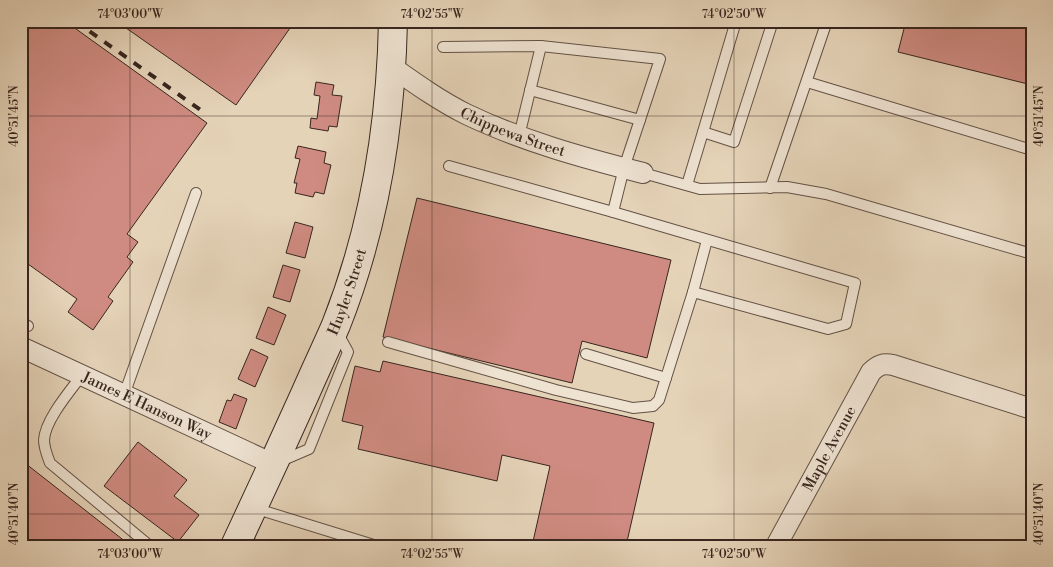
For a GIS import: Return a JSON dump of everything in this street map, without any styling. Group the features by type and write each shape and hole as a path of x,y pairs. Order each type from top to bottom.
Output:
{"street":[{"name":"Huyler Street","path":"244,543 253,508 334,328 353,274 368,222 382,153 392,67 394,21"},
{"name":"Chippewa Street","path":"392,67 422,88 465,113 519,136 643,174"},
{"name":"James E Hanson Way","path":"21,347 273,464"},
{"name":"Maple Avenue","path":"776,546 871,372 878,366 893,364 1032,409"}],"lane":[{"path":"687,186 736,21"},
{"path":"703,132 734,142 772,21"},
{"path":"770,188 827,21"},
{"path":"519,136 541,46"},
{"path":"443,47 541,46 660,59 624,168 613,212"},
{"path":"807,82 1032,150"},
{"path":"530,90 640,120"},
{"path":"449,166 855,283 846,324 828,329 693,292"},
{"path":"643,174 700,189 787,188 826,194 1032,254"},
{"path":"124,395 196,193"},
{"path":"388,342 556,390 633,408 653,406 659,400 693,292 707,240"},
{"path":"586,354 666,378"},
{"path":"82,375 48,424 44,438 45,450 50,463 150,546"},
{"path":"253,508 377,546"}],"building":[{"path":"21,21 65,21 207,123 127,234 138,242 127,257 133,262 108,297 113,301 93,330 68,312 77,299 21,259"},
{"path":"116,21 295,21 236,105"},
{"path":"906,21 1032,21 1032,85 898,52"},
{"path":"316,82 334,85 332,95 342,96 337,127 329,126 328,131 310,128 311,118 317,119 320,96 314,95"},
{"path":"298,146 326,152 324,163 331,165 324,194 315,192 313,197 295,193 297,183 294,183 300,159 295,158"},
{"path":"417,198 671,260 647,358 582,341 572,383 383,337"},
{"path":"295,222 313,227 305,258 286,253"},
{"path":"283,265 300,270 290,302 273,297"},
{"path":"268,307 286,315 274,345 256,338"},
{"path":"251,349 268,357 255,387 238,379"},
{"path":"383,361 654,423 626,546 532,546 550,466 502,455 497,481 358,449 363,426 342,421 355,366 380,372"},
{"path":"234,394 247,399 236,429 219,422 227,400 231,401"},
{"path":"138,442 187,480 174,496 199,515 178,542 104,486"},
{"path":"21,460 131,546 21,546"}],"railway":[{"path":"75,21 202,111"}]}
